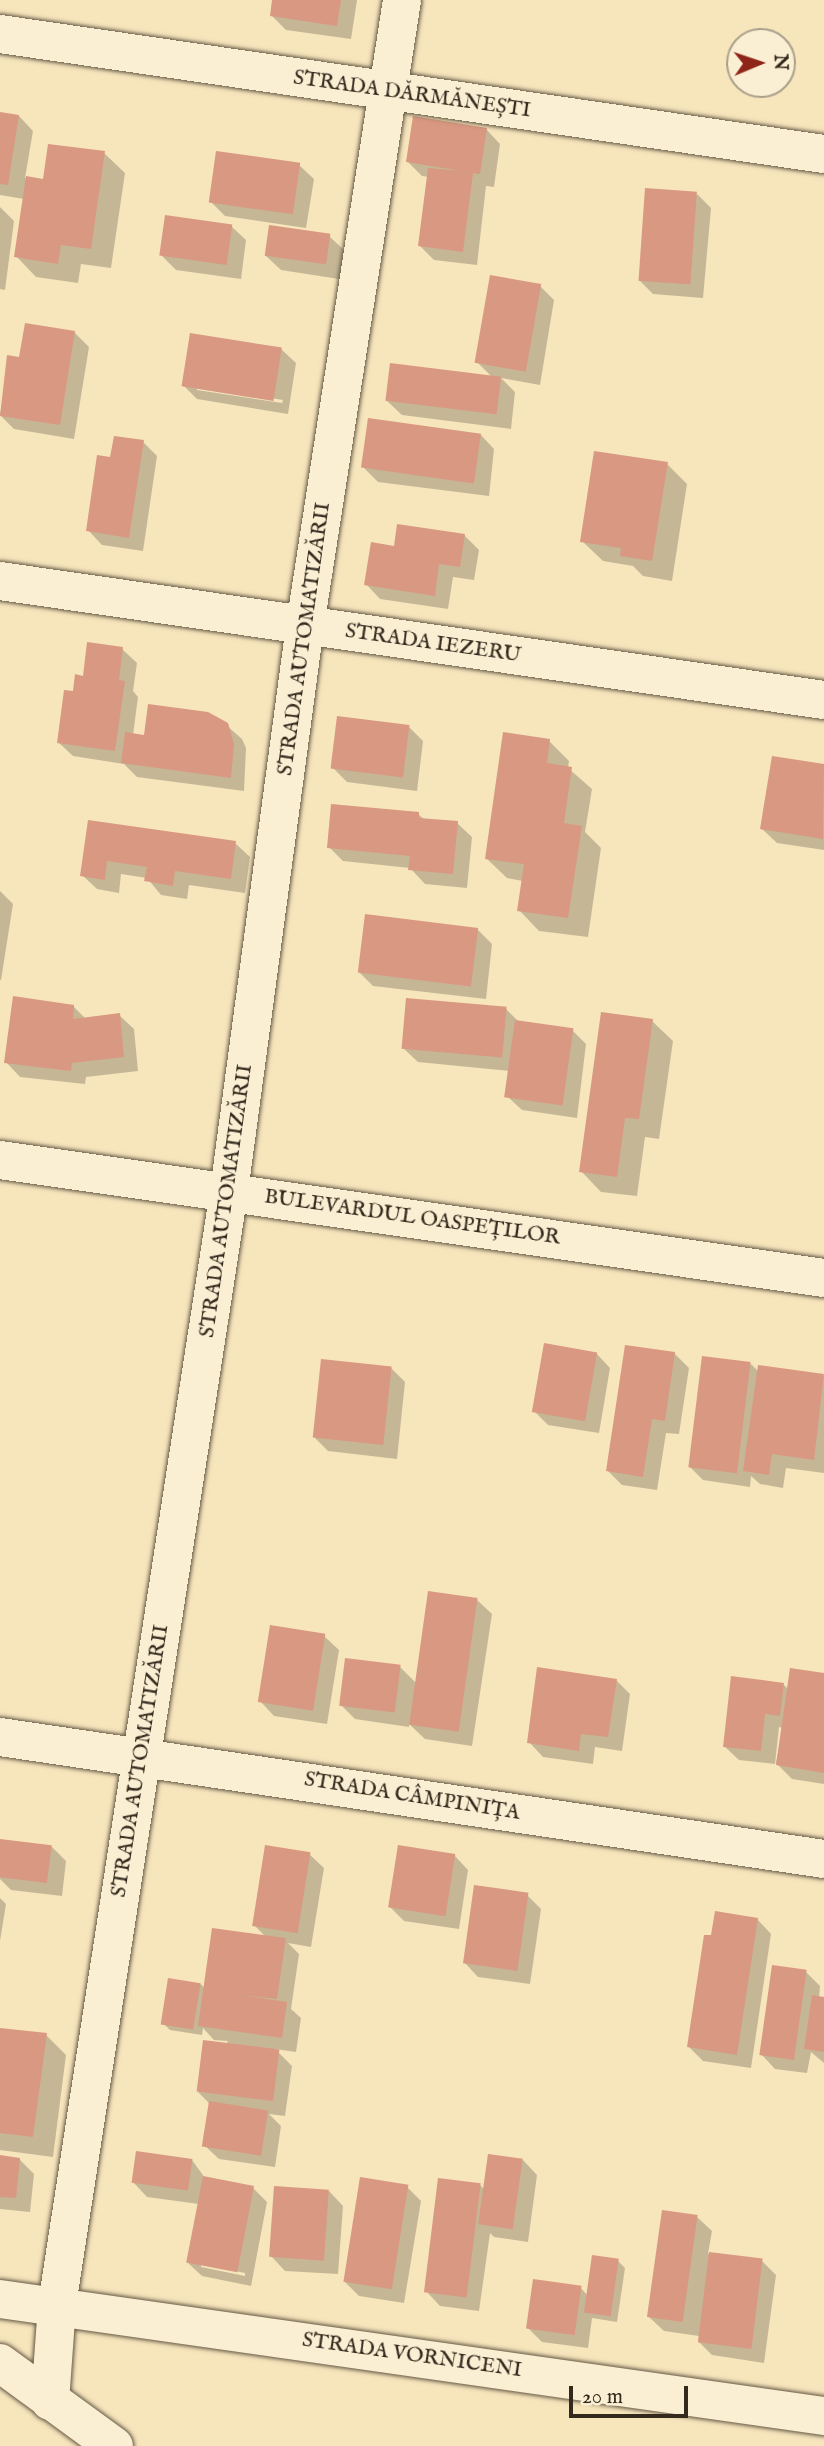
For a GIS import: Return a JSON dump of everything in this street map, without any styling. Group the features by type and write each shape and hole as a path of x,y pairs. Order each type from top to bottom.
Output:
{"street":[{"name":"STRADA AUTOMATIZĂRII","path":"51,2401 57,2305 229,1191 305,626 402,0"},
{"name":"STRADA DĂRMĂNEȘTI","path":"0,34 824,155"},
{"name":"STRADA IEZERU","path":"0,582 824,700"},
{"name":"BULEVARDUL OASPEȚILOR","path":"0,1160 824,1278"},
{"name":"STRADA CÂMPINIȚA","path":"0,1737 824,1859"},
{"name":"STRADA VORNICENI","path":"0,2299 824,2416"},
{"path":"0,2363 114,2446"}],"building":[{"path":"272,0 341,0 337,26 270,16"},
{"path":"0,112 19,115 8,185 0,184"},
{"path":"413,116 487,128 480,174 473,173 463,252 418,246 428,168 462,171 406,162"},
{"path":"48,144 105,151 91,249 61,245 58,264 14,257 26,176 43,179"},
{"path":"216,151 300,163 293,214 209,202"},
{"path":"645,188 697,192 690,284 639,281"},
{"path":"165,215 232,224 227,265 159,256"},
{"path":"269,225 330,234 326,264 265,256"},
{"path":"490,275 541,284 526,372 475,363"},
{"path":"25,323 75,331 60,425 0,416 7,355 19,357"},
{"path":"190,333 282,348 273,401 182,386"},
{"path":"390,363 501,377 497,414 385,401"},
{"path":"368,418 481,434 474,483 361,468"},
{"path":"114,436 144,440 129,538 86,531 97,455 110,457"},
{"path":"594,451 668,462 652,561 620,556 621,548 580,542"},
{"path":"397,524 465,534 460,567 439,564 435,596 364,585 371,542 394,546"},
{"path":"87,642 123,647 119,680 125,681 115,751 57,743 64,690 73,691 75,674 83,676"},
{"path":"148,704 208,712 228,723 234,744 231,778 121,763 125,732 144,735"},
{"path":"337,716 409,725 403,778 331,769"},
{"path":"503,732 550,739 547,763 572,767 564,823 582,826 568,918 517,911 524,864 485,859"},
{"path":"772,756 824,764 823,839 760,829"},
{"path":"331,804 419,812 419,818 458,821 453,874 408,870 410,856 327,848"},
{"path":"88,820 236,841 231,879 175,871 173,886 144,881 147,867 107,861 105,880 80,876"},
{"path":"365,914 478,928 471,986 358,973"},
{"path":"13,996 74,1005 73,1019 120,1013 124,1057 72,1063 71,1071 4,1063"},
{"path":"406,998 507,1007 502,1058 402,1049"},
{"path":"601,1012 653,1019 639,1119 625,1118 617,1177 579,1172"},
{"path":"515,1020 573,1028 563,1105 504,1097"},
{"path":"544,1343 597,1352 585,1421 532,1412"},
{"path":"625,1345 675,1352 665,1421 652,1419 643,1477 606,1471"},
{"path":"702,1356 751,1362 737,1473 688,1467"},
{"path":"321,1359 392,1366 383,1445 313,1438"},
{"path":"758,1365 824,1374 814,1460 772,1454 769,1475 743,1471"},
{"path":"428,1591 478,1598 459,1732 409,1725"},
{"path":"270,1625 325,1634 313,1711 258,1702"},
{"path":"345,1658 401,1665 395,1712 339,1706"},
{"path":"537,1667 617,1679 608,1737 581,1734 579,1751 527,1743"},
{"path":"790,1668 824,1673 824,1773 776,1765"},
{"path":"731,1676 784,1683 780,1716 765,1714 761,1751 723,1747"},
{"path":"0,1839 52,1845 47,1883 0,1877"},
{"path":"265,1845 310,1852 298,1933 252,1926"},
{"path":"398,1845 455,1854 445,1916 388,1907"},
{"path":"474,1885 528,1893 517,1971 463,1963"},
{"path":"715,1911 758,1918 737,2055 687,2047 704,1935 711,1935"},
{"path":"212,1928 286,1938 277,1999 241,1995 287,2002 282,2038 198,2026"},
{"path":"772,1965 807,1970 794,2060 759,2055"},
{"path":"168,1978 201,1983 193,2030 161,2024"},
{"path":"812,1995 824,1997 824,2052 804,2049"},
{"path":"0,2028 47,2033 33,2137 0,2133"},
{"path":"203,2040 279,2049 273,2101 197,2092"},
{"path":"209,2101 268,2110 261,2156 202,2146"},
{"path":"136,2151 192,2159 188,2191 132,2183"},
{"path":"488,2154 523,2159 513,2229 478,2224"},
{"path":"0,2155 20,2158 16,2198 0,2197"},
{"path":"203,2176 254,2186 237,2272 186,2262"},
{"path":"360,2177 408,2185 392,2289 343,2282"},
{"path":"438,2178 481,2183 467,2297 424,2292"},
{"path":"274,2186 329,2190 324,2261 269,2257"},
{"path":"662,2210 698,2215 683,2322 647,2317"},
{"path":"709,2252 763,2259 752,2349 698,2342"},
{"path":"592,2255 619,2259 611,2316 584,2312"},
{"path":"533,2279 582,2286 575,2335 526,2329"}]}
